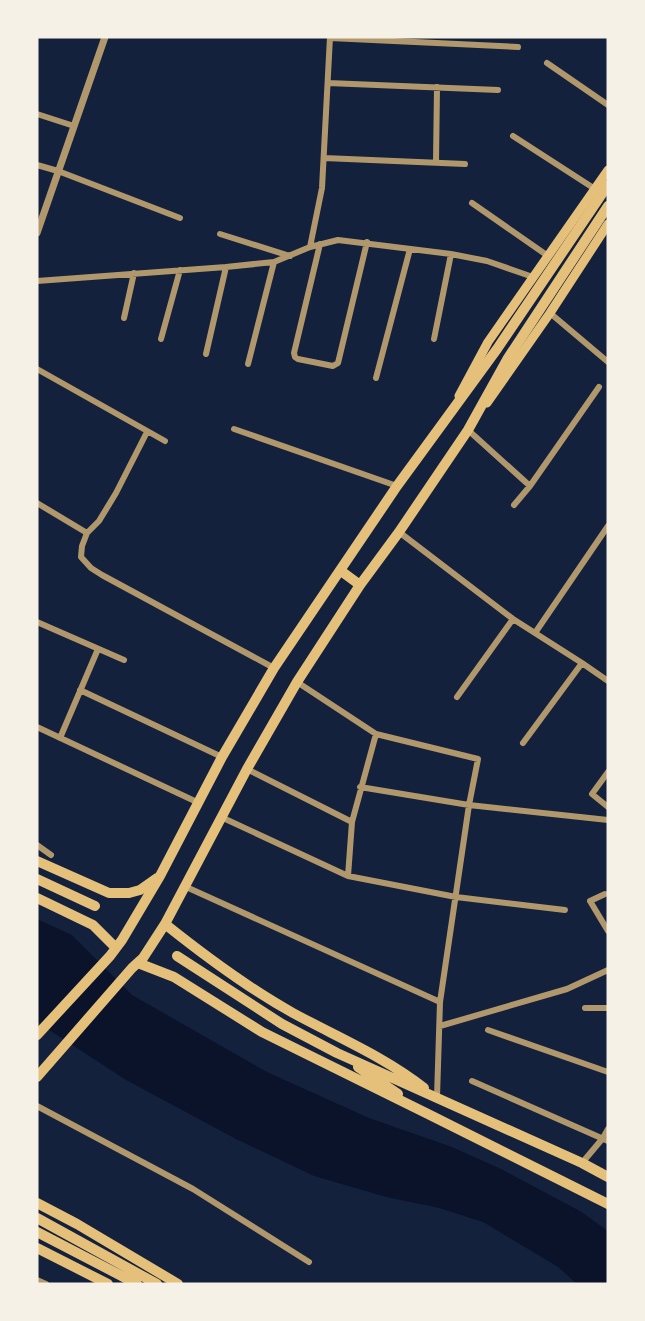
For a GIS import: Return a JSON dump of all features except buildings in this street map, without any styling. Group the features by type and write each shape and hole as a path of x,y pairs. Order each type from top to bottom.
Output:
{"main road":[{"path":"449,414 488,342 608,170"},
{"path":"37,1035 116,948 141,910 222,757 274,668 397,486 497,349 608,184"},
{"path":"468,430 508,358 608,206"},
{"path":"37,1077 138,963 165,924 247,769 297,682 360,585 604,239 608,224"},
{"path":"341,571 360,585"},
{"path":"37,861 109,893 141,890 160,876"},
{"path":"37,879 95,905"},
{"path":"37,898 93,925 116,948"},
{"path":"165,924 205,956 290,1011 403,1071 437,1097"},
{"path":"177,956 282,1024 337,1053 608,1177"},
{"path":"138,963 174,977 262,1032 608,1203"},
{"path":"337,1053 430,1115"},
{"path":"37,1203 178,1284"},
{"path":"37,1218 158,1284"},
{"path":"37,1232 136,1284"},
{"path":"37,1248 108,1284"}],"street":[{"path":"37,233 40,216 105,37"},
{"path":"310,247 322,188 330,37 518,47"},
{"path":"547,63 608,105"},
{"path":"328,83 498,90"},
{"path":"436,162 437,87"},
{"path":"37,114 74,126"},
{"path":"513,136 595,190"},
{"path":"324,158 465,164"},
{"path":"37,165 180,218"},
{"path":"471,203 548,256"},
{"path":"220,234 290,256"},
{"path":"37,281 274,262 310,247 338,240 451,254 487,261 533,277"},
{"path":"320,244 294,353 298,359 333,366 338,363 367,242"},
{"path":"376,378 410,249"},
{"path":"434,340 451,254"},
{"path":"248,364 274,262"},
{"path":"206,354 226,267"},
{"path":"161,340 180,270"},
{"path":"124,318 134,273"},
{"path":"550,313 608,362"},
{"path":"37,369 165,441"},
{"path":"514,505 599,387"},
{"path":"234,429 397,486"},
{"path":"468,430 530,486"},
{"path":"147,432 116,493 99,521 87,533 80,557 102,575 274,668"},
{"path":"37,503 87,533"},
{"path":"535,633 608,526"},
{"path":"399,532 513,620 608,681"},
{"path":"457,697 513,620"},
{"path":"37,622 124,660"},
{"path":"60,738 98,649"},
{"path":"523,743 582,663"},
{"path":"297,682 376,734 478,759 440,1002 437,1097"},
{"path":"80,690 222,757"},
{"path":"37,727 199,803"},
{"path":"348,876 352,822 376,734"},
{"path":"247,769 352,822"},
{"path":"608,772 592,794 608,807"},
{"path":"360,787 469,805 608,820"},
{"path":"221,817 348,876 456,897 565,910"},
{"path":"37,845 51,855"},
{"path":"184,886 440,1002"},
{"path":"605,894 590,901 608,931"},
{"path":"440,1026 567,989 608,970"},
{"path":"585,1008 608,1008"},
{"path":"488,1030 608,1072"},
{"path":"472,1081 606,1139"},
{"path":"37,1106 193,1189 309,1262"},
{"path":"582,1163 606,1139 608,1129"},
{"path":"37,1280 46,1284"}],"water":[{"path":"37,919 72,935 132,995 267,1072 369,1118 452,1147 499,1168 580,1211 608,1231 608,1284 577,1284 558,1267 483,1222 314,1176 236,1139 126,1080 37,1022"}]}
